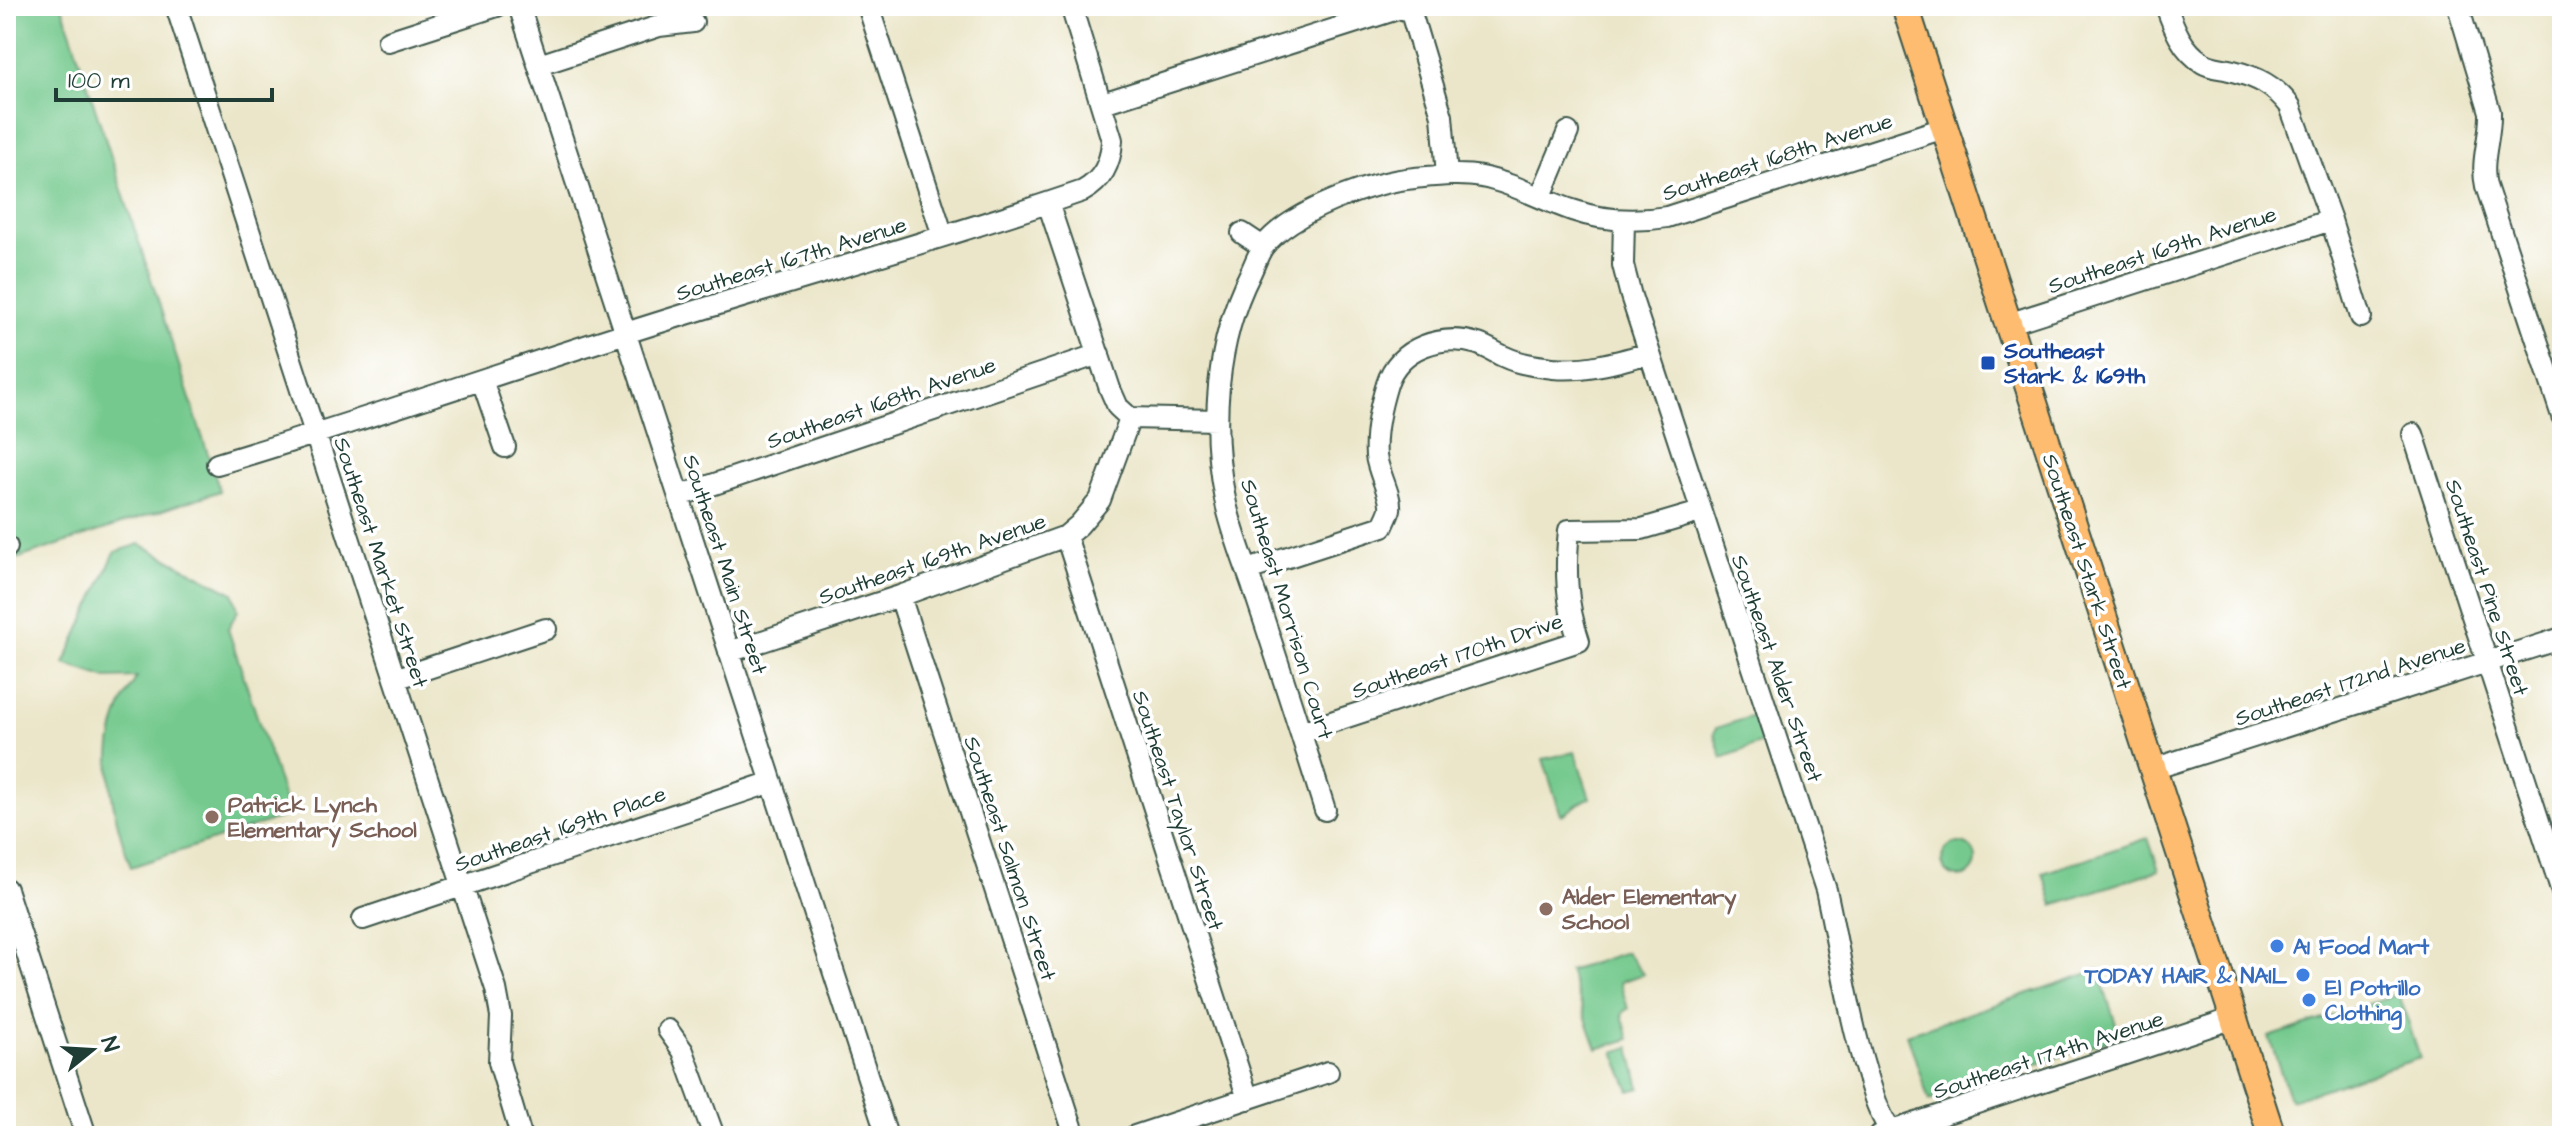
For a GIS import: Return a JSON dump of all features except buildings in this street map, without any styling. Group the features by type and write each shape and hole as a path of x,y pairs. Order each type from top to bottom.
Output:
{"main road":[{"name":"Southeast Stark Street","path":"1905,6 2272,1136"}],"street":[{"name":"Southeast Market Street","path":"176,6 496,989 501,1016 499,1062 521,1136"},
{"path":"388,41 497,6"},
{"name":"Southeast Main Street","path":"519,6 887,1136"},
{"path":"868,6 943,236"},
{"path":"1071,6 1103,103 1408,6 1442,116 1447,175"},
{"path":"2166,6 2174,31 2184,46 2203,63 2260,80 2280,93 2290,106 2331,220 2361,317"},
{"path":"2458,6 2490,112 2491,127 2482,170 2486,186 2562,416"},
{"path":"539,65 659,26 693,22"},
{"name":"Southeast 167th Avenue","path":"217,464 316,435 626,333 1048,203 1093,185 1106,170 1111,156 1112,140 1103,103"},
{"name":"Southeast 168th Avenue","path":"1217,420 1229,334 1247,281 1263,247 1287,226 1320,206 1394,181 1447,175 1481,177 1594,217 1624,220 1667,217 1944,128"},
{"path":"1541,196 1568,132"},
{"path":"1048,203 1118,407 1130,418 1217,420"},
{"name":"Southeast Alder Street","path":"1624,220 1623,265 1700,512 1736,611 1826,890 1846,997 1859,1049 1887,1134"},
{"name":"Southeast 169th Avenue","path":"2008,324 2331,220"},
{"path":"1242,233 1263,247"},
{"path":"1248,570 1383,526 1391,507 1376,458 1375,439 1379,418 1388,380 1398,364 1420,346 1452,340 1477,344 1530,365 1584,369 1649,353"},
{"name":"Southeast 168th Avenue","path":"679,496 1099,354"},
{"path":"482,380 505,447"},
{"name":"Southeast 169th Avenue","path":"729,652 900,596 1066,536 1100,500 1130,418"},
{"name":"Southeast Morrison Court","path":"1217,420 1225,500 1325,810"},
{"name":"Southeast Pine Street","path":"2413,434 2562,892"},
{"name":"Southeast 170th Drive","path":"1301,732 1579,641 1568,600 1569,530 1642,529 1700,512"},
{"name":"Southeast Taylor Street","path":"1066,536 1248,1099"},
{"name":"Southeast Salmon Street","path":"900,596 1075,1136"},
{"path":"395,679 546,629"},
{"name":"Southeast 172nd Avenue","path":"2153,769 2562,638"},
{"name":"Southeast 169th Place","path":"363,919 772,782"},
{"path":"6,889 12,926 86,1136"},
{"name":"Southeast 174th Avenue","path":"1887,1134 2234,1018"},
{"path":"668,1030 683,1051 714,1136"},
{"path":"1135,1136 1328,1072"}],"green space":[{"path":"6,6 62,6 220,491 13,560 6,538"},
{"path":"140,544 233,593 238,610 228,629 287,807 281,818 131,867 116,818 110,770 115,723 137,677 107,678 64,664 115,552"},
{"path":"1753,716 1762,743 1722,758 1714,734 1716,728"},
{"path":"1575,752 1590,798 1561,815 1543,759"},
{"path":"2148,838 2159,870 2053,905 2043,873"},
{"path":"1959,843 1971,848 1976,860 1971,872 1959,877 1947,872 1942,860 1947,848"},
{"path":"1626,952 1643,974 1620,982 1628,1009 1622,1015 1629,1039 1597,1049 1569,971"},
{"path":"2098,970 2120,1036 1929,1101 1907,1034"},
{"path":"2399,994 2420,1058 2290,1100 2269,1037"},
{"path":"1630,1047 1640,1088 1630,1091 1614,1052"}],"place":[{"name":"Southeast Stark & 169th","path":"1988,363"},
{"name":"Patrick Lynch Elementary School","path":"212,817"},
{"name":"Alder Elementary School","path":"1546,909"},
{"name":"A1 Food Mart","path":"2277,946"},
{"name":"TODAY HAIR & NAIL","path":"2303,975"},
{"name":"El Potrillo Clothing","path":"2309,1000"}]}
